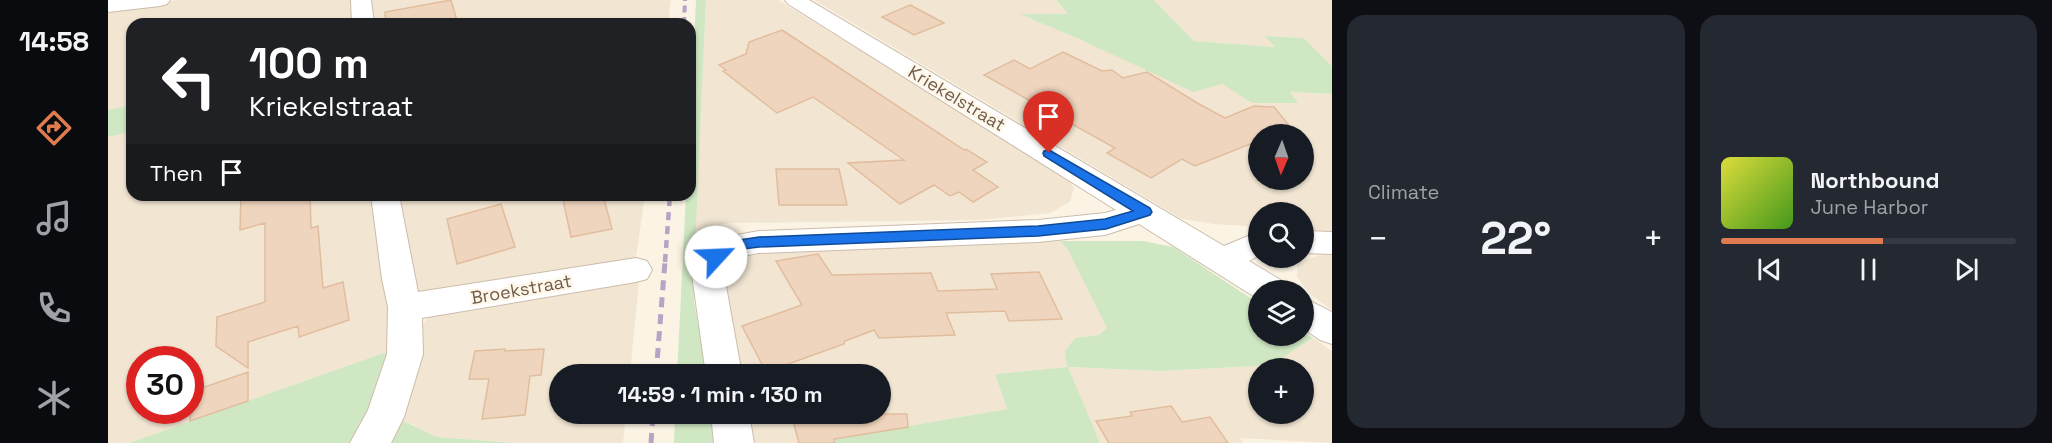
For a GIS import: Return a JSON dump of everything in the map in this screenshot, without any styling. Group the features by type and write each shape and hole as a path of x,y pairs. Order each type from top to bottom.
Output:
{"street":[{"path":"108,6 160,0"},
{"path":"361,0 362,18"},
{"name":"Kriekelstraat","path":"795,0 1255,280"},
{"path":"370,443 385,417 405,354 405,307 398,279 386,201"},
{"path":"722,364 708,275 716,257 731,246 759,242 1038,231 1106,224 1145,212"},
{"path":"1314,242 1332,243"},
{"path":"1224,260 1248,248"},
{"name":"Broekstraat","path":"405,307 636,270"},
{"path":"1314,318 1332,330"},
{"path":"731,424 734,443"}],"shaded area":[{"path":"178,0 353,0 354,18 126,18 126,106 108,110 108,10"},
{"path":"369,0 671,0 669,18 370,18"},
{"path":"706,0 778,0 1066,176 1074,188 1070,202 1050,213 981,220 731,223 711,226 695,237"},
{"path":"814,0 1056,0 1068,14 1021,14 1079,39 1222,84 1252,103 1297,103 1289,92 1332,94 1332,231 1314,230 1314,202 1248,202 1248,226 1182,219"},
{"path":"1154,0 1332,0 1332,66 1304,38 1266,36 1277,47 1194,41"},
{"path":"126,133 126,201 372,201 395,349 204,416 204,346 126,346 126,424 183,424 129,443 108,443 108,137"},
{"path":"395,201 644,201 635,265 415,298"},
{"path":"1060,241 1068,250 1108,328 1100,335 1075,338 1067,367 995,374 1007,409 810,443 744,443 741,424 891,424 891,364 732,364 719,269 741,255 838,248"},
{"path":"1332,255 1332,310 1314,297 1314,280 1299,280 1297,277 1297,268 1314,268 1314,257"},
{"path":"639,281 631,364 549,364 549,424 625,424 623,443 516,443 437,437 404,421 392,420 417,329 431,315"},
{"path":"1314,339 1332,351 1332,443 1240,438 1243,443 1100,443 1067,367 1161,371 1248,366 1248,424 1314,424 1314,358 1282,358 1301,346 1314,346"}],"green space":[{"path":"696,0 706,0 694,269 694,303 706,364 678,364 686,201 696,201"},
{"path":"1056,0 1154,0 1194,41 1275,47 1265,36 1304,38 1332,66 1332,94 1290,92 1298,103 1252,103 1222,84 1193,92 1020,14 1068,14"},
{"path":"126,106 126,133 108,137 108,110"},
{"path":"1060,241 1143,241 1173,247 1248,296 1248,346 1301,346 1282,358 1248,358 1248,366 1161,371 1068,367 1100,443 810,443 1007,409 995,374 1067,367 1065,351 1075,338 1099,335 1107,328 1068,250"},
{"path":"395,349 392,420 403,421 437,437 516,443 129,443 183,424 204,424 204,416"},
{"path":"675,424 716,424 719,443 674,443"}],"building":[{"path":"451,0 456,18 386,18 385,12"},
{"path":"910,5 944,23 914,35 882,17"},
{"path":"782,30 964,150 966,149 987,162 973,170 998,187 973,202 959,192 950,196 934,185 900,204 848,163 904,160 813,97 777,113 723,71 726,70 719,65 746,54 749,42"},
{"path":"1063,52 1102,71 1112,70 1123,78 1147,72 1225,118 1254,106 1274,107 1288,124 1248,124 1248,145 1195,166 1182,159 1151,178 1107,153 1115,148 984,75 1014,60 1030,69"},
{"path":"776,169 839,169 847,205 779,205"},
{"path":"241,201 310,201 311,228 318,226 323,288 343,282 349,320 299,337 298,326 248,342 248,368 216,346 217,317 265,302 265,223 240,230"},
{"path":"563,201 605,201 612,229 571,237"},
{"path":"501,204 515,247 457,264 447,219"},
{"path":"818,254 832,275 931,273 938,291 997,289 991,274 1039,272 1062,319 1009,321 1005,311 946,313 955,335 879,338 874,330 845,341 844,344 788,364 762,364 742,326 802,305 776,261"},
{"path":"505,349 505,351 544,349 541,375 530,376 525,415 482,419 489,379 469,379 475,351"},
{"path":"248,372 248,401 204,416 204,387"},
{"path":"1171,406 1182,422 1210,417 1228,443 1109,443 1096,421 1132,416 1130,412"},
{"path":"891,414 907,414 908,427 834,439 835,443 799,443 794,424 891,424"}],"railway":[{"path":"684,18 685,0"},
{"path":"665,262 670,201"},
{"path":"657,364 665,261"},
{"path":"651,443 652,424"}],"route":[{"path":"716,257 731,246 759,242 1038,231 1106,224 1145,212 1049,153"}]}
